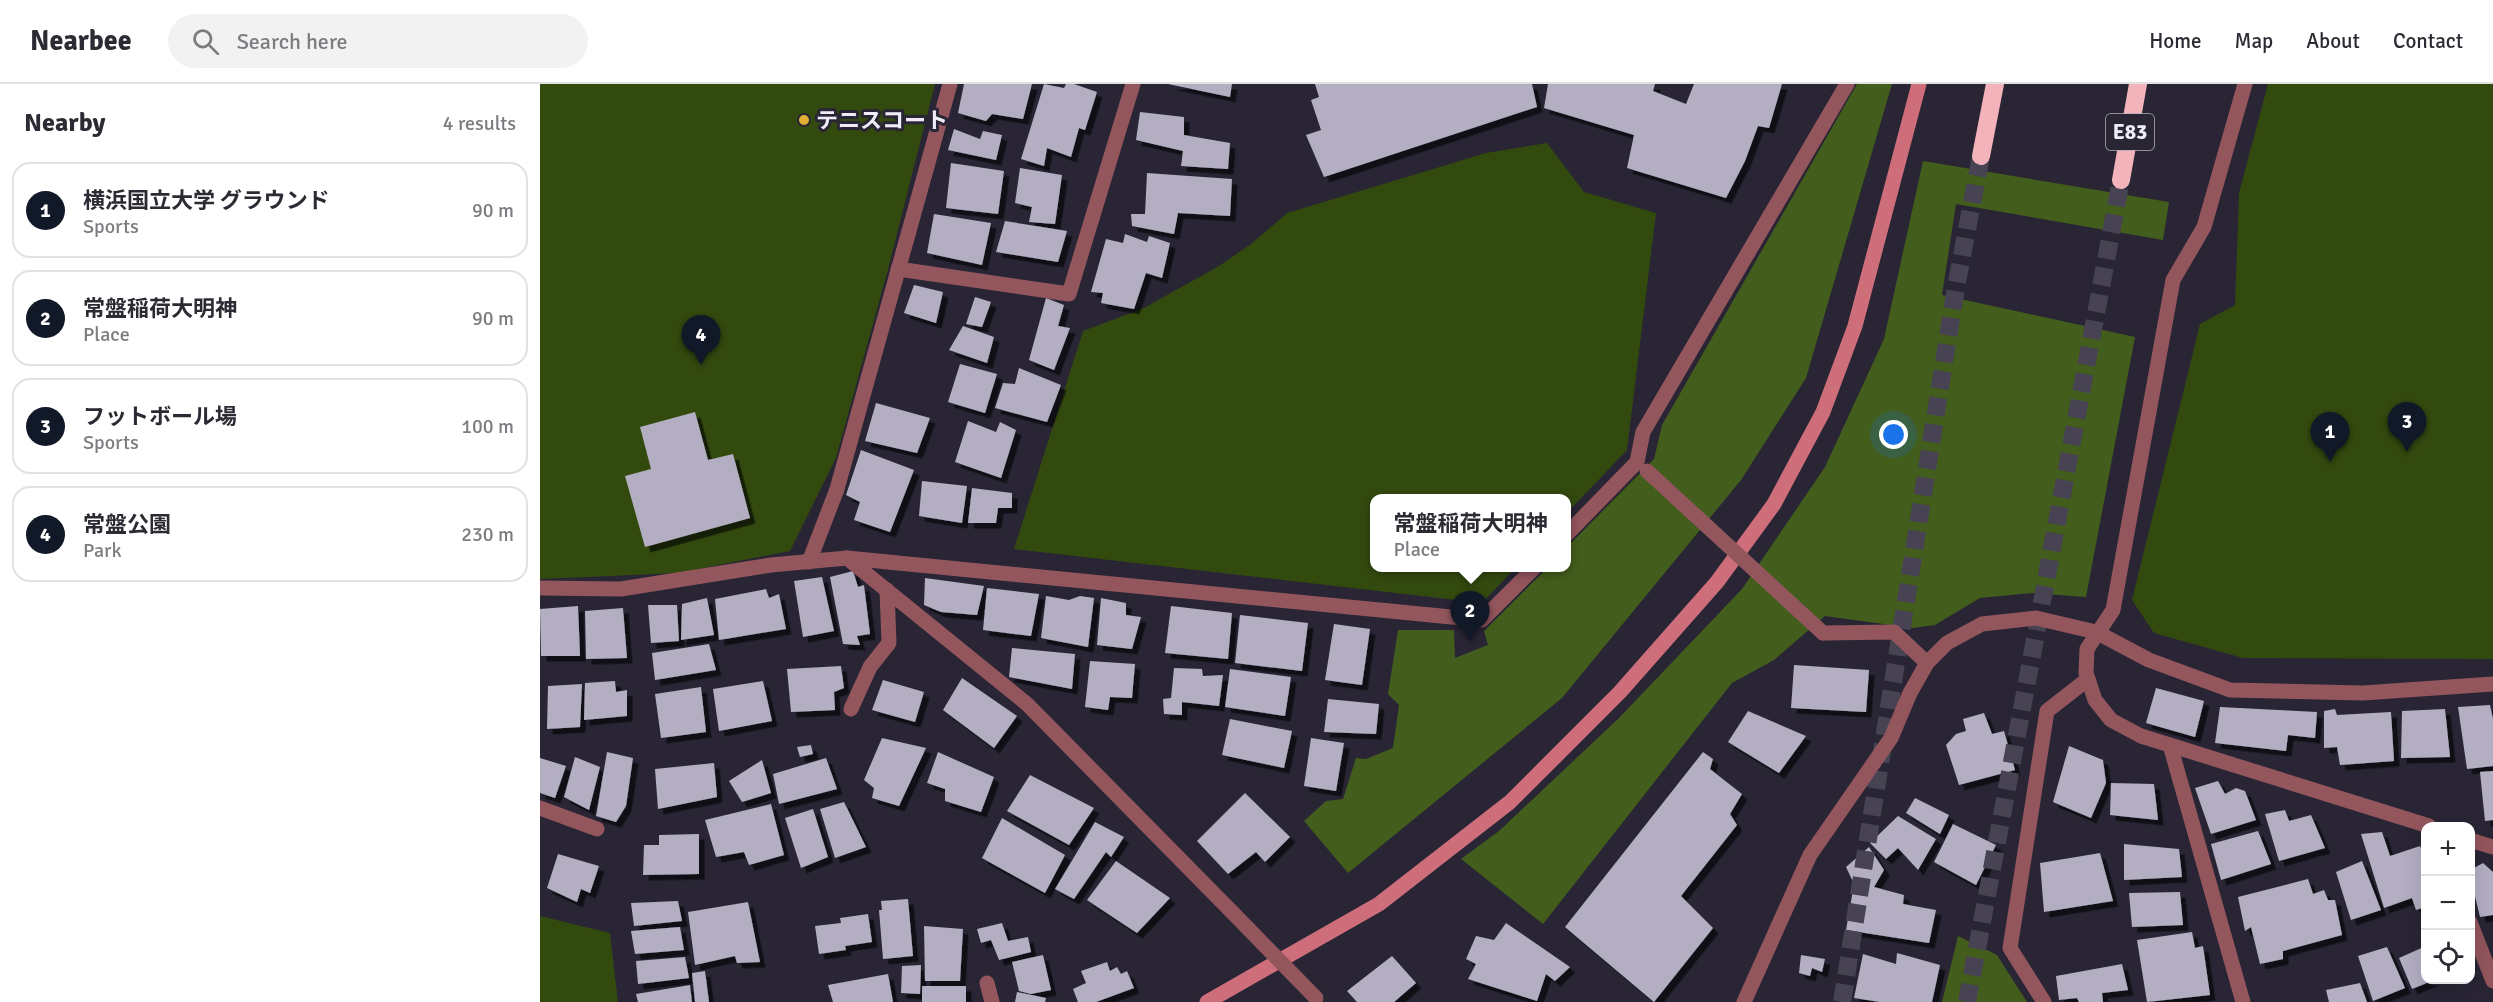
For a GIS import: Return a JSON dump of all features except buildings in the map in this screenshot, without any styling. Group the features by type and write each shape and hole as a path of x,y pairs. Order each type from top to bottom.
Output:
{"highway":[{"name":"E83","path":"2121,180 2138,84"},
{"path":"1981,156 1995,87"}],"street":[{"path":"809,562 837,489 950,84"},
{"path":"898,269 1069,294 1133,84"},
{"path":"1571,530 1642,466 1643,432 1847,84"},
{"path":"1208,1002 1379,904 1510,802 1620,692 1717,582 1774,504 1823,412 1855,326 1919,84"},
{"path":"2245,84 2204,227 2173,280 2113,610 2096,632 2087,649 2086,673 2095,700 2111,720 2141,736 2421,823"},
{"path":"1642,466 1823,633 1894,632 1927,663"},
{"path":"847,558 1027,705 1318,1000"},
{"path":"540,588 637,591 771,565 847,558 1482,620 1529,572"},
{"path":"851,709 870,667 889,643 887,591"},
{"path":"1744,1002 1810,855 1891,738 1910,693 1927,663 1947,643 1982,624 2036,618 2096,632 2149,660 2230,690 2363,693 2493,684"},
{"path":"2044,1002 2010,948 2047,711 2088,679"},
{"path":"2170,745 2243,1002"},
{"path":"540,808 597,829"},
{"path":"2475,842 2493,847"},
{"path":"2473,930 2493,981"},
{"path":"987,983 992,1002"}],"green space":[{"path":"540,84 935,84 887,273 836,458 790,551 678,573 540,579"},
{"path":"1857,84 1892,84 1806,378 1741,480 1562,698 1348,873 1304,821 1326,801 1343,799 1356,758 1366,759 1393,748 1399,705 1388,694 1398,630 1454,630 1455,658 1488,645 1484,631 1543,572 1571,572 1571,543 1654,459 1662,425"},
{"path":"2268,84 2493,84 2493,659 2243,658 2154,633 2132,600 2200,324 2235,305 2239,193"},
{"path":"1547,143 1584,192 1656,213 1627,450 1571,509 1571,494 1370,494 1370,572 1511,572 1482,603 1014,549 1083,331 1144,308 1219,266 1251,244 1287,213 1486,153"},
{"path":"1923,161 2169,202 2163,240 1956,204 1942,295 2135,337 2086,597 2032,593 1980,598 1935,625 1913,628 1825,616 1774,660 1732,683 1543,924 1461,859 1499,831 1619,718 1742,589 1825,467 1884,339"},
{"path":"540,916 610,933 618,1002 540,1002"},
{"path":"1958,936 1997,955 2027,1002 1942,1002"}],"tunnel":[{"path":"1842,1002 1956,287 1981,156"},
{"path":"1967,1002 2121,180"}],"place":[{"name":"テニスコート","path":"804,120"},
{"name":"常盤公園","path":"701,365"},
{"name":"フットボール場","path":"2407,452"},
{"name":"横浜国立大学 グラウンド","path":"2330,462"},
{"name":"常盤稲荷大明神","path":"1470,641"}]}
